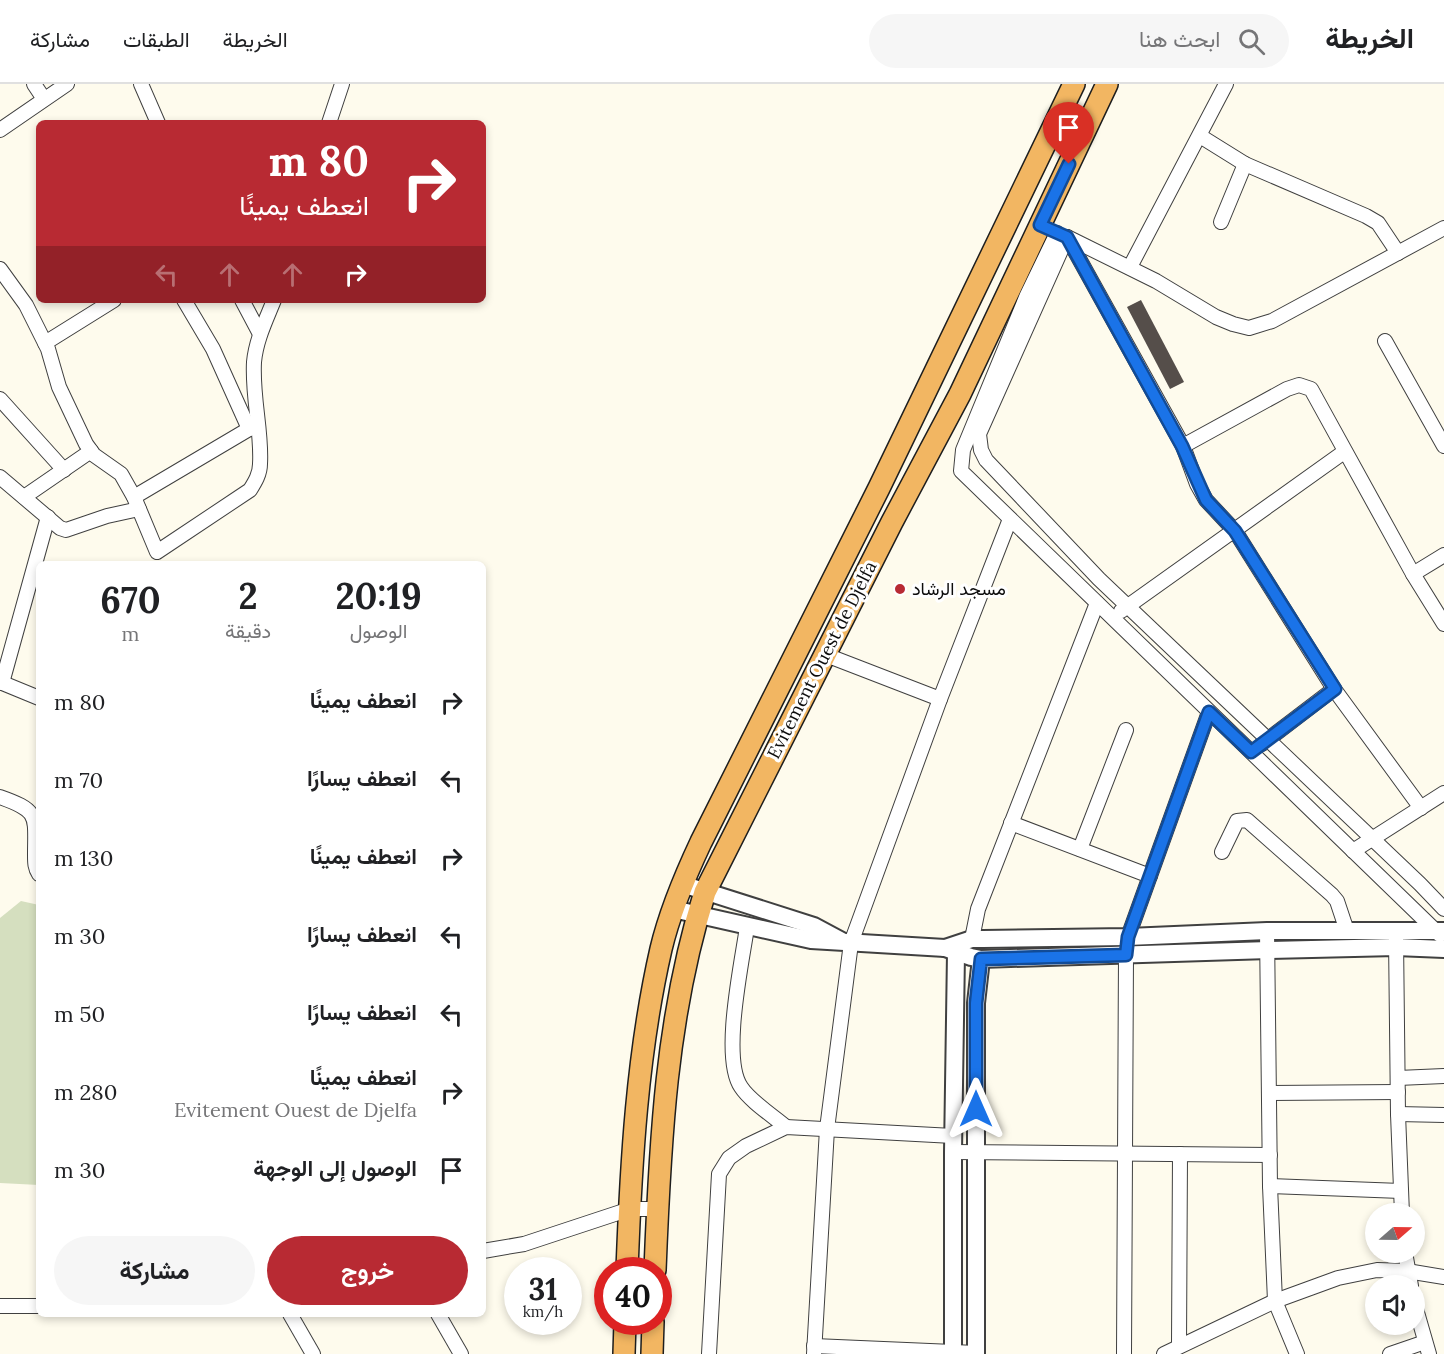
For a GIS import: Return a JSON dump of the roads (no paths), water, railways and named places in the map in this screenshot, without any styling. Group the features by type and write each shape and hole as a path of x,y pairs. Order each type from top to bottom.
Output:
{"highway":[{"path":"628,1257 643,1058 662,948 682,884 879,488 1074,84"},
{"name":"Evitement Ouest de Djelfa","path":"655,1257 665,1094 672,1034 688,949 705,892 892,522 960,394 1055,232 1107,84"},
{"path":"624,1354 625,1335"},
{"path":"652,1354 653,1335"}],"street":[{"path":"34,84 44,99"},
{"path":"0,130 67,84"},
{"path":"141,84 157,120"},
{"path":"329,120 342,84"},
{"path":"1130,267 1226,84"},
{"path":"1200,136 1245,164 1378,223 1398,253"},
{"path":"1221,222 1245,164"},
{"path":"1055,232 1130,267 1216,317 1248,328 1272,321 1444,228"},
{"path":"1055,232 1182,446 1206,500 1235,531 1335,689 1421,808"},
{"path":"1055,232 963,450 961,471 1441,934"},
{"path":"1055,232 979,434 981,450 986,460 1128,607 1444,909"},
{"path":"0,269 26,305 45,343 59,387 91,451 121,474 136,503 154,558 250,490 257,480 260,466 253,427 254,359 260,334 273,303"},
{"path":"45,343 109,303"},
{"path":"186,303 213,349 253,427"},
{"path":"244,303 260,334"},
{"path":"1385,341 1444,446"},
{"path":"1182,446 1287,389 1299,385 1311,389 1413,574 1444,624"},
{"path":"0,399 64,470"},
{"path":"0,477 60,528 66,530 136,503 253,427"},
{"path":"24,497 91,451"},
{"path":"1112,618 1344,452"},
{"path":"36,697 1,682 48,517"},
{"path":"981,959 976,1003 976,1354 814,1350 827,1129 847,942 1010,519"},
{"path":"1413,574 1444,555"},
{"path":"972,939 978,909 1097,603"},
{"path":"826,655 940,699"},
{"path":"1251,752 1335,689"},
{"path":"1124,1354 1124,1155 1128,937 1209,712"},
{"path":"1080,849 1126,730"},
{"path":"1353,851 1444,793"},
{"path":"0,797 24,806 30,812 35,825 36,866"},
{"path":"1222,852 1237,821 1247,820 1332,896 1347,931"},
{"path":"1011,823 1150,876"},
{"path":"682,884 814,926 847,942"},
{"path":"673,909 811,940 950,950 981,959 1396,947 1444,949"},
{"path":"747,927 734,1015 735,1074 742,1088 786,1127"},
{"path":"950,950 972,939 1396,930 1441,934"},
{"path":"1396,930 1402,1203"},
{"path":"1267,932 1270,1186 1275,1301 1297,1354"},
{"path":"950,950 953,1353"},
{"path":"1398,1078 1444,1076"},
{"path":"1269,1093 1398,1092"},
{"path":"1398,1114 1444,1115"},
{"path":"709,1354 719,1174 729,1158 746,1146 786,1127 827,1129 953,1144 976,1152 1270,1155"},
{"path":"1179,1346 1180,1154"},
{"path":"1270,1186 1401,1191"},
{"path":"486,1250 524,1244 630,1209 657,1209"},
{"path":"1406,1263 1408,1275"},
{"path":"1164,1354 1275,1301 1338,1278 1377,1270 1407,1271 1444,1277"},
{"path":"0,1306 36,1306"},
{"path":"291,1317 307,1352"},
{"path":"440,1317 461,1354"},
{"path":"1390,1354 1427,1348"}],"place":[{"name":"مسجد الرشاد","path":"900,589"}]}
